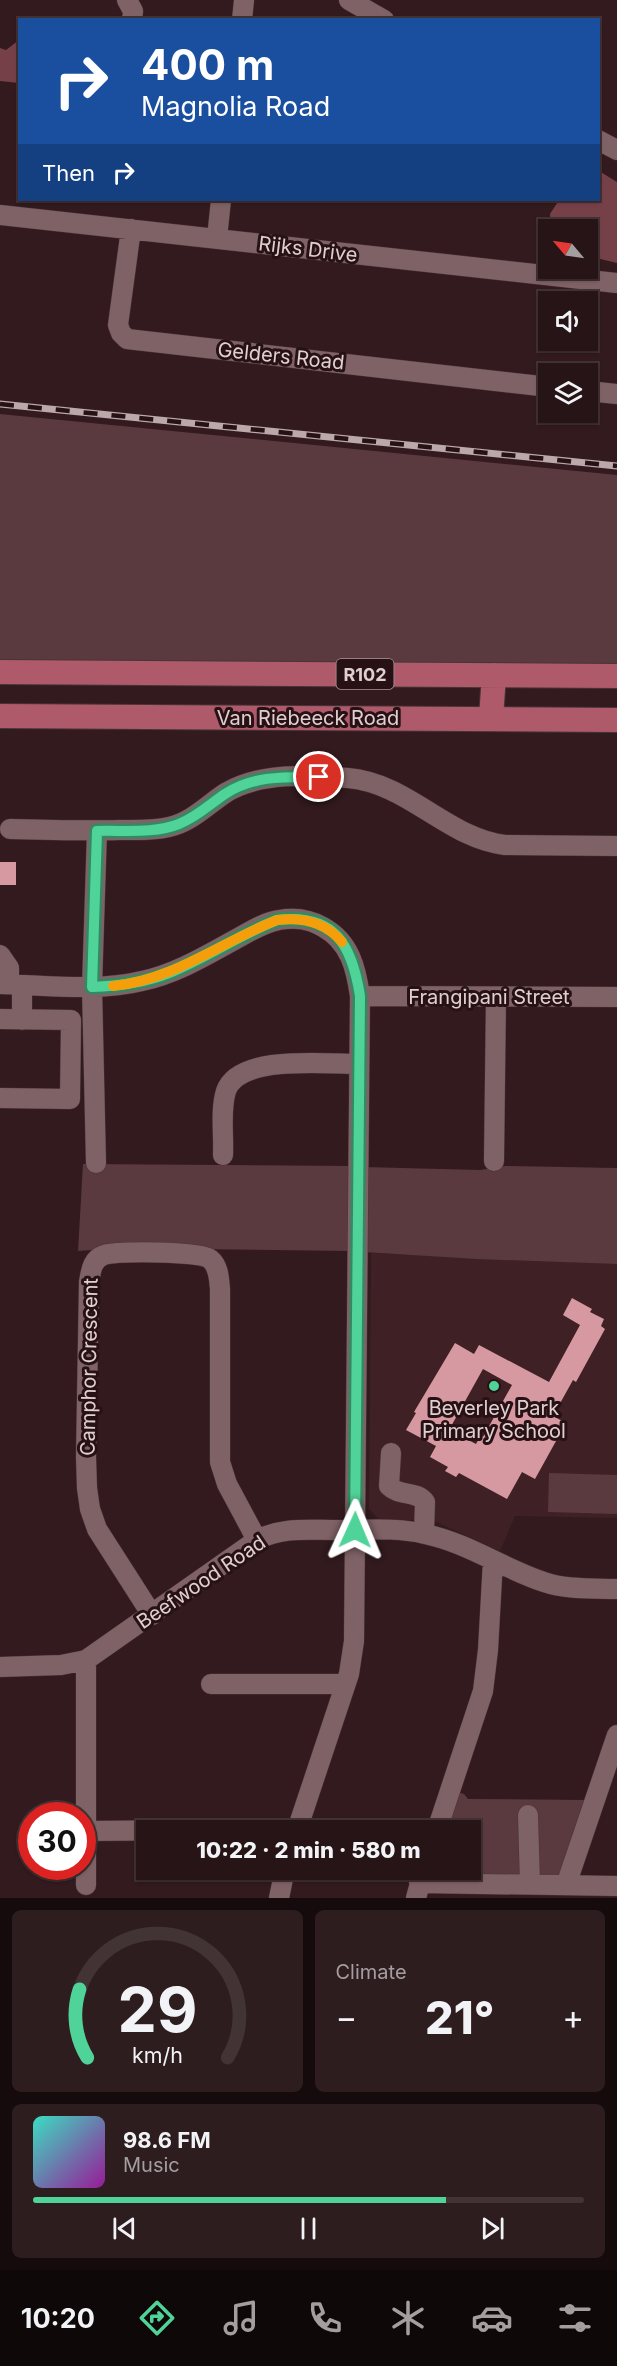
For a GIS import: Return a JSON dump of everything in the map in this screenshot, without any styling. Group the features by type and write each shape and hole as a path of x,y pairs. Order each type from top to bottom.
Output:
{"main road":[{"name":"R102","path":"0,672 617,676"},
{"path":"491,718 494,675"},
{"name":"Van Riebeeck Road","path":"0,716 617,720"}],"street":[{"path":"127,0 133,11 132,18"},
{"path":"242,18 244,0"},
{"path":"349,0 380,18"},
{"path":"600,141 617,150"},
{"path":"217,238 221,201"},
{"name":"Rijks Drive","path":"0,214 617,283"},
{"name":"Gelders Road","path":"131,229 118,325 121,333 127,339 538,386"},
{"path":"598,392 617,394"},
{"path":"10,829 97,831 170,827 198,814 227,792 245,784 280,777 319,777 349,778 371,782 392,790 466,835 490,843 617,846"},
{"path":"96,1163 92,987 97,831"},
{"path":"10,984 92,987 142,981 168,973 258,927 277,920 295,918 310,920 338,937 347,948 356,966 360,996 354,1641 352,1664 300,1820"},
{"path":"0,955 9,968 10,984 22,1020"},
{"name":"Frangipani Street","path":"360,996 617,997"},
{"path":"494,1161 496,998"},
{"path":"0,1020 71,1020 70,1099 0,1098"},
{"path":"223,1155 225,1095 233,1079 243,1072 256,1067 273,1065 359,1064"},
{"name":"Camphor Crescent","path":"152,1615 97,1529 87,1488 89,1282 91,1268 95,1261 104,1255 197,1254 212,1260 218,1271 220,1462 227,1484 257,1540"},
{"path":"391,1454 389,1486 400,1494 417,1495 423,1499 425,1502 424,1533"},
{"name":"Beefwood Road","path":"0,1667 61,1665 86,1660 257,1540 290,1530 424,1533 450,1541 525,1575 564,1587 617,1589"},
{"path":"440,1820 483,1691 488,1650 493,1560"},
{"path":"86,1660 86,1802"},
{"path":"211,1684 345,1684"},
{"path":"566,1885 617,1735"},
{"path":"528,1815 530,1884"},
{"path":"96,1831 136,1831"},
{"path":"86,1880 86,1885"},
{"path":"279,1898 283,1880"},
{"path":"420,1883 617,1886"}],"shaded area":[{"path":"18,41 18,83 0,81 0,48 6,50"},
{"path":"600,172 617,182 617,263 598,258 598,219 550,219 550,214 558,201 600,201"},
{"path":"0,414 617,475 617,670 0,662"},
{"path":"83,1164 351,1166 351,1251 115,1248 78,1251"},
{"path":"505,1166 617,1168 617,1264 363,1252 364,1167 480,1170"},
{"name":"Beverley Park Primary School","path":"371,1253 617,1264 617,1518 515,1516 500,1551 432,1520 380,1520 369,1509"},
{"path":"549,1473 617,1475 617,1514 548,1512"},
{"path":"458,1792 464,1794 468,1799 588,1800 561,1877 481,1875 481,1820 449,1820"}],"building":[{"path":"0,862 16,862 16,885 0,885"},
{"path":"572,1298 592,1309 590,1312 604,1319 601,1326 605,1329 576,1382 573,1380 553,1416 566,1423 535,1479 522,1472 507,1499 459,1473 456,1477 445,1471 448,1467 430,1457 436,1446 406,1430 416,1413 414,1412 455,1343 474,1354 479,1345 549,1382 580,1325 563,1315","holes":["483,1369 512,1385 483,1437 481,1435 476,1444 449,1430"]}],"railway":[{"path":"0,404 617,466"}],"slow traffic":[{"path":"113,986 142,981 168,973 192,963 258,927 277,920 295,918 310,920 326,928 342,942"}],"place":[{"name":"Beverley Park Primary School","path":"494,1386"}],"route":[{"path":"319,777 280,777 245,784 227,792 181,824 162,829 97,831 92,987 115,986 168,973 192,963 258,927 277,920 295,918 310,920 338,937 347,948 356,966 360,996 355,1530"}]}
